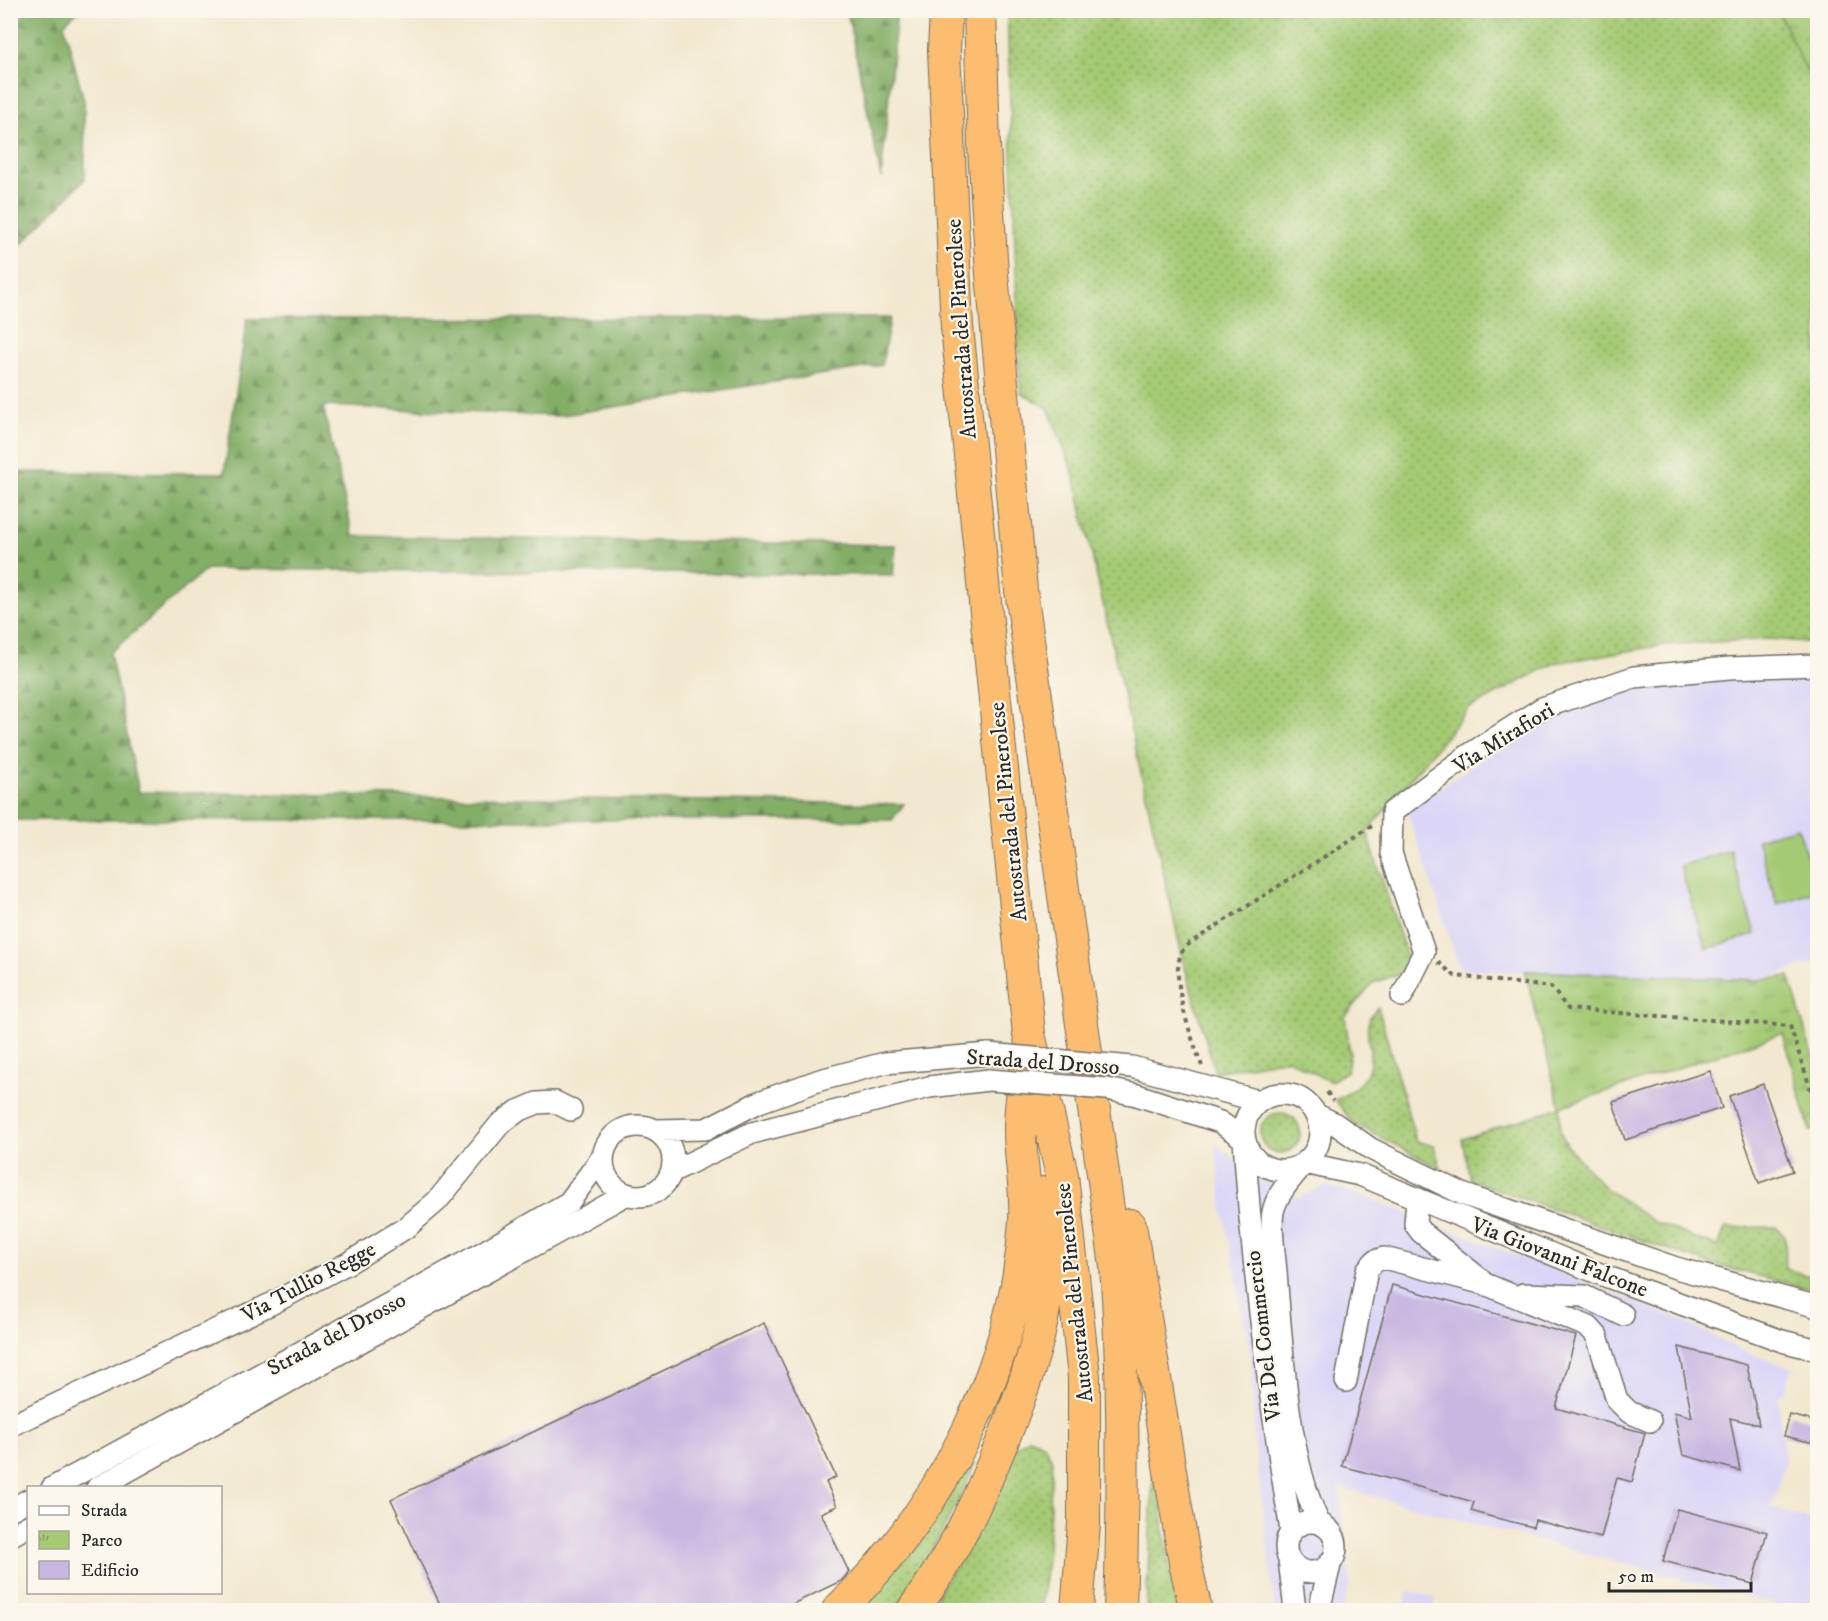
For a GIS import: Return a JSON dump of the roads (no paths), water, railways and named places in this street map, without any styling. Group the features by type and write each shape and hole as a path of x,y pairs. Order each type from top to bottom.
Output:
{"highway":[{"name":"Autostrada del Pinerolese","path":"946,10 944,50 957,327 1029,1034 1062,1175 1084,1377 1084,1524 1077,1611"},
{"name":"Autostrada del Pinerolese","path":"980,10 983,137 992,274 1021,590 1116,1277 1122,1351 1123,1530 1120,1611"},
{"path":"1066,907 1116,1148 1183,1552 1196,1611"},
{"path":"838,1611 872,1576 928,1503 953,1460 988,1383 1012,1298 1025,1220 1020,1130 1029,1034"},
{"path":"913,1611 953,1551 997,1455 1031,1362 1045,1304 1047,1223 1029,1034"}],"street":[{"name":"Via Mirafiori","path":"1402,996 1424,952 1391,853 1392,812 1470,754 1542,708 1634,677 1730,668 1818,665"},
{"name":"Strada del Drosso","path":"655,1130 706,1129 759,1102 885,1063 989,1054 1132,1067 1259,1101"},
{"name":"Strada del Drosso","path":"671,1172 753,1133 929,1087 989,1080 1107,1089 1137,1095 1220,1122 1244,1139"},
{"name":"Via Giovanni Falcone","path":"1259,1101 1277,1094 1286,1094 1304,1101 1315,1114 1334,1123 1371,1149 1465,1195 1676,1268 1818,1307"},
{"path":"1244,1139 1246,1118 1259,1101"},
{"name":"Via Tullio Regge","path":"10,1426 273,1303 407,1227 437,1201 500,1124 518,1111 537,1103 555,1102 571,1110"},
{"path":"1304,1163 1318,1140 1318,1122 1315,1114"},
{"path":"637,1126 655,1130 662,1136 672,1152 671,1172 658,1190 649,1194 627,1194 611,1183 603,1167 606,1146 619,1131 637,1126"},
{"name":"Via Giovanni Falcone","path":"1244,1139 1248,1150 1265,1166 1276,1170 1291,1169 1304,1163 1360,1175 1605,1276 1782,1341 1818,1350"},
{"name":"Via Del Commercio","path":"1244,1139 1258,1306 1277,1457 1291,1532"},
{"name":"Strada del Drosso","path":"54,1486 473,1258 569,1202 603,1156"},
{"name":"Via Del Commercio","path":"1304,1163 1283,1190 1273,1210 1279,1304 1290,1410 1304,1488 1319,1523"},
{"name":"Strada del Drosso","path":"101,1486 627,1194"},
{"path":"1417,1199 1415,1224 1421,1232 1485,1284"},
{"path":"1346,1382 1367,1270 1383,1258 1485,1284 1589,1328 1597,1336 1617,1400 1629,1412 1650,1421"},
{"path":"1510,1294 1584,1296 1623,1315"},
{"path":"10,1510 27,1501"},
{"path":"1295,1611 1287,1542 1291,1532 1307,1522 1319,1523 1335,1540 1335,1552 1319,1611"},
{"path":"10,1536 27,1527"},
{"path":"1289,1559 1301,1570 1310,1572 1326,1567 1331,1561"}]}
